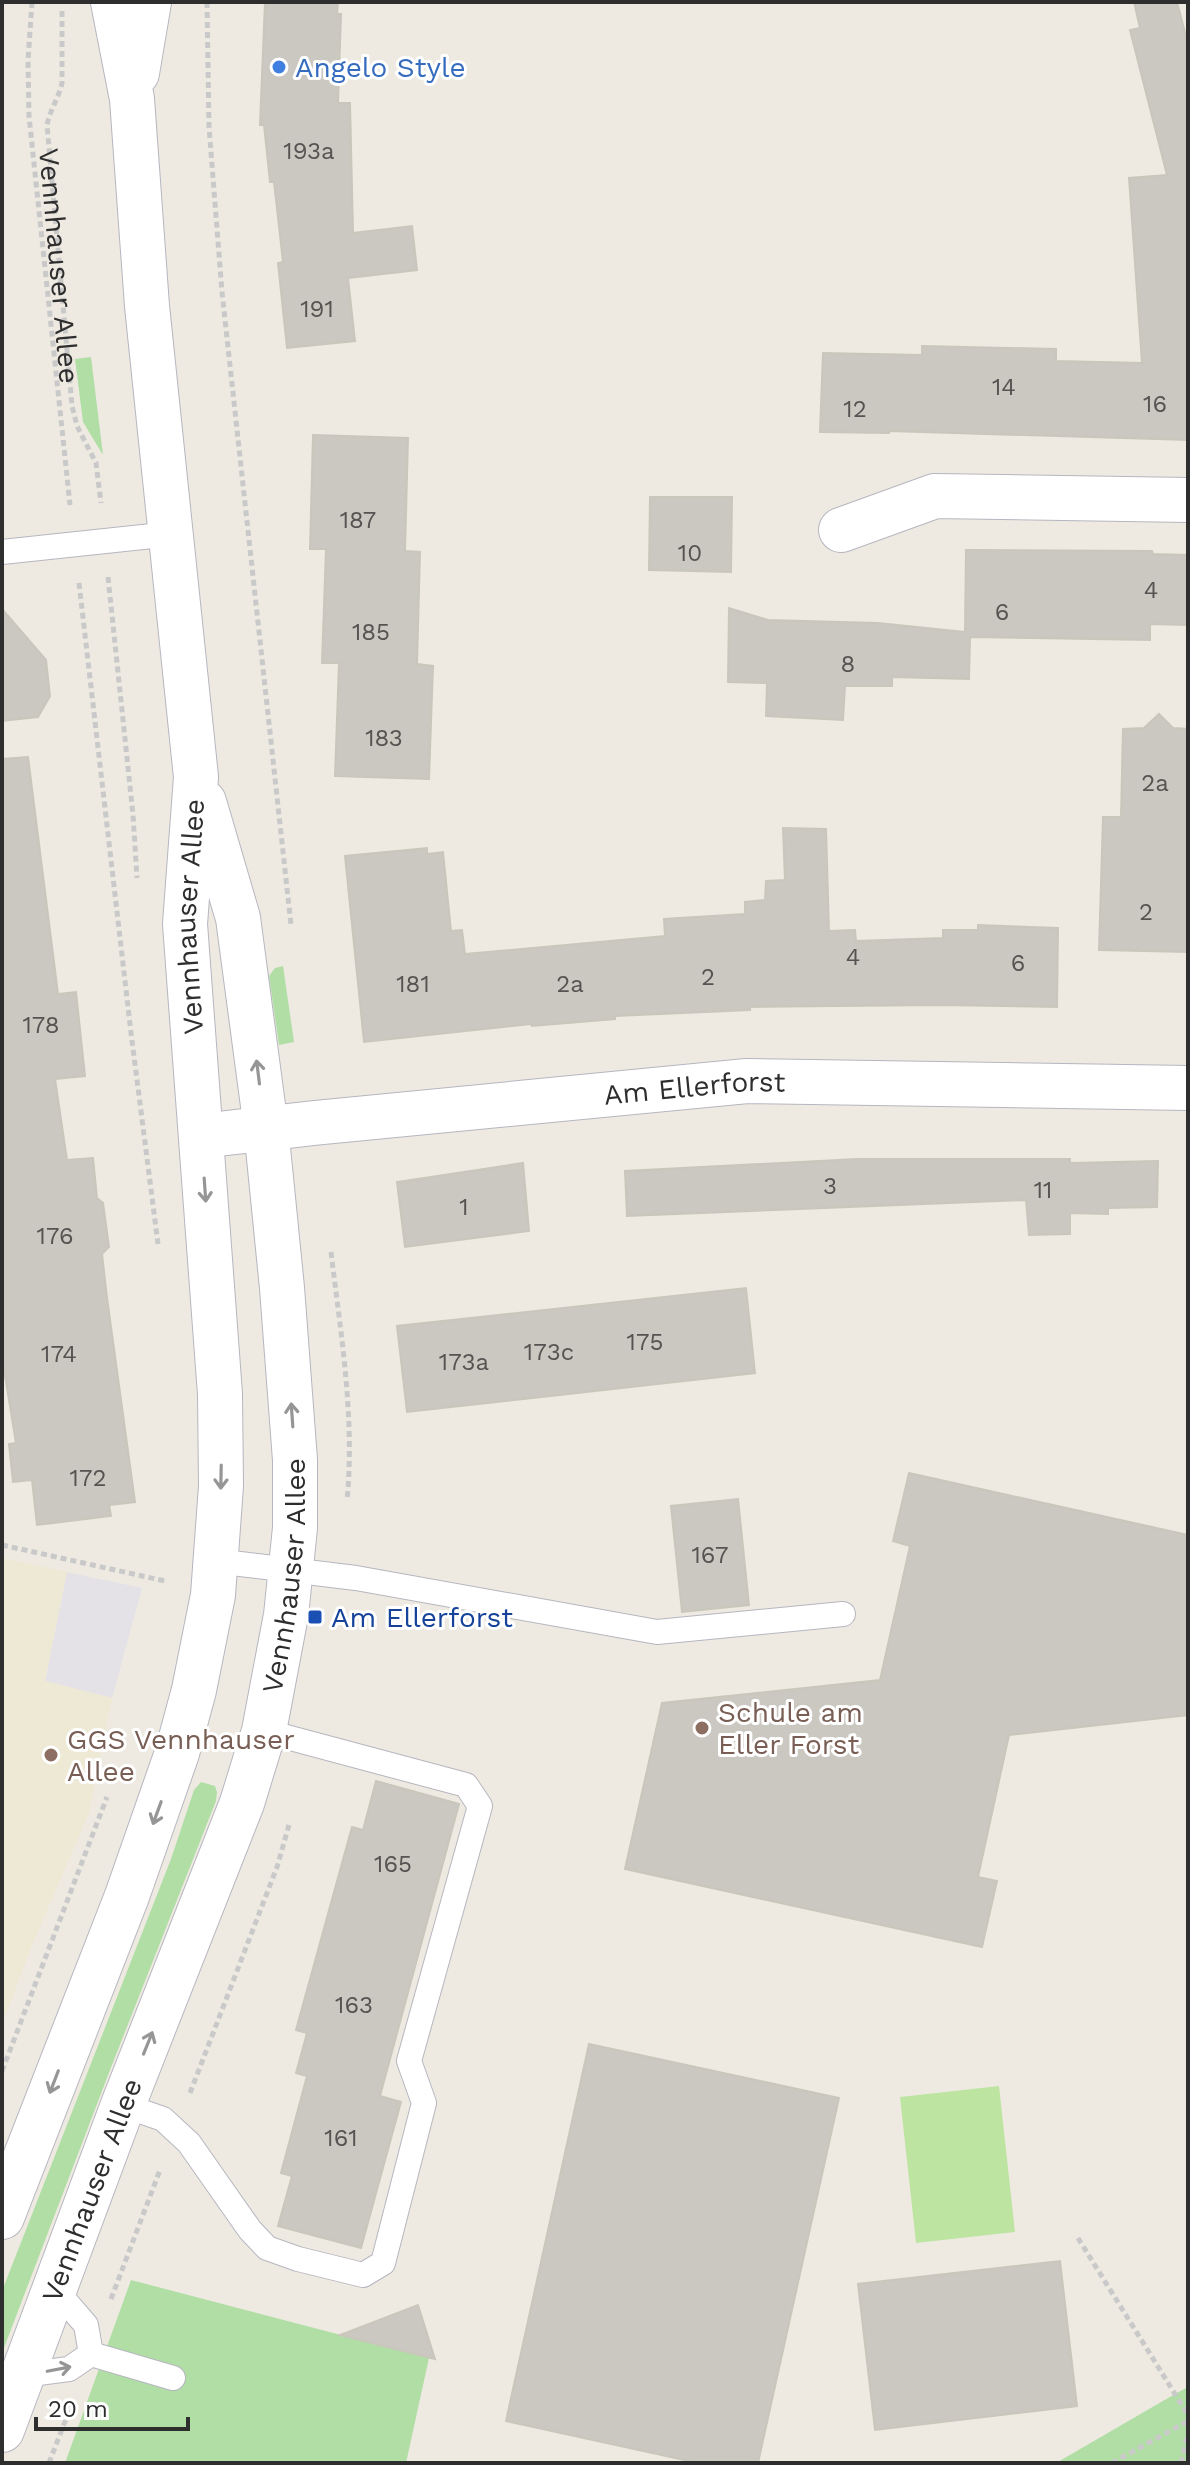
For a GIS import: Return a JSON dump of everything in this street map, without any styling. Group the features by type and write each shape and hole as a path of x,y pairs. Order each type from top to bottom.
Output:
{"main road":[{"name":"Vennhauser Allee","path":"2,2217 166,1789 194,1690 213,1595 221,1486 222,1433 185,924 196,777 147,306 132,99 113,2"},
{"name":"Vennhauser Allee","path":"132,99 149,2"},
{"path":"841,530 935,496 1188,500"},
{"name":"Vennhauser Allee","path":"2,2430 123,2105 242,1803 264,1731 291,1570 295,1474 289,1365 266,1128 238,918 196,777"},
{"name":"Am Ellerforst","path":"201,1136 747,1081 1188,1088"}],"lane":[{"path":"2,552 171,534"},
{"path":"215,1561 356,1578 657,1632 843,1614"},
{"path":"123,2105 163,2119 189,2143 250,2230 267,2248 363,2275 383,2263 424,2103 409,2061 480,1806 466,1785 264,1731"},
{"path":"54,2288 86,2325 91,2354"},
{"path":"23,2375 69,2369 91,2354"},
{"path":"91,2354 173,2378"}],"path":[{"name":"Vennhauser Allee","path":"32,2 28,61 29,116 74,544 155,1236 160,1250"},
{"path":"207,2 209,127 222,292 292,925"},
{"name":"Vennhauser Allee","path":"62,4 62,83 47,125 72,406 77,426 96,463 133,815 137,887"},
{"name":"Vennhauser Allee","path":"330,1247 349,1430 350,1472 346,1512"},
{"path":"2,1545 174,1583"},
{"path":"2,2071 107,1795"},
{"path":"1078,2238 1188,2418 1112,2463"},
{"path":"1181,2463 1188,2431"}],"shaded area":[{"name":"GGS Vennhauser Allee","path":"2,1558 67,1572 45,1681 112,1698 89,1813 30,1950 2,2025"},
{"path":"67,1572 142,1588 112,1698 45,1681"}],"green space":[{"path":"91,357 103,455 83,422 75,359"},
{"path":"283,966 294,1042 279,1045 269,976 275,968"},
{"path":"201,1782 215,1786 216,1801 2,2353 2,2291 171,1859 194,1790"},
{"path":"999,2086 1015,2232 916,2243 900,2097"},
{"path":"131,2280 429,2358 406,2463 65,2463"},
{"path":"1188,2387 1188,2463 1056,2463 1175,2394"}],"building":[{"path":"265,2 338,2 337,14 341,14 338,103 350,103 353,233 412,226 417,270 348,278 355,341 287,348 278,263 283,262 274,182 270,182 264,125 260,125"},
{"path":"1134,2 1177,2 1188,44 1188,440 889,431 820,432 823,353 922,355 922,346 1056,349 1056,361 1142,363 1129,178 1167,175 1130,30 1140,28"},
{"path":"313,435 408,438 405,551 420,552 417,664 433,666 429,779 335,776 339,663 322,663 326,549 310,549"},
{"path":"650,497 732,497 731,572 649,570"},
{"path":"966,550 1152,551 1153,554 1188,555 1188,625 1150,624 1150,640 970,637 969,679 892,677 892,686 845,686 843,720 766,716 767,683 728,682 729,608 768,620 878,623 965,632"},
{"path":"2,609 46,660 50,696 38,717 2,721"},
{"path":"1159,714 1173,728 1188,729 1188,952 1099,950 1103,817 1121,817 1123,729 1144,728"},
{"path":"28,757 58,994 76,992 85,1076 55,1079 67,1160 93,1158 97,1198 103,1203 109,1247 102,1254 135,1502 109,1505 111,1516 37,1525 32,1480 13,1482 9,1444 16,1443 2,1357 2,759"},
{"path":"783,828 826,829 829,931 855,930 856,941 943,938 943,930 978,930 978,925 1058,928 1057,1007 750,1007 750,1010 615,1016 615,1019 531,1024 364,1042 345,856 427,848 427,854 443,852 451,931 462,930 465,954 665,936 664,919 745,914 745,902 765,900 766,881 785,880"},
{"path":"857,1159 1070,1159 1070,1163 1158,1161 1157,1207 1108,1208 1108,1214 1070,1213 1070,1234 1029,1235 1026,1200 627,1216 625,1171"},
{"path":"523,1163 529,1231 405,1247 397,1182"},
{"path":"746,1288 755,1373 407,1412 397,1326"},
{"path":"909,1473 1188,1535 1188,1715 1009,1735 978,1877 997,1881 982,1947 625,1869 662,1703 880,1680 910,1546 893,1541"},
{"path":"738,1499 749,1605 682,1612 671,1506"},
{"path":"376,1781 459,1804 380,2096 401,2102 361,2248 278,2226 292,2176 281,2173 307,2076 296,2073 307,2033 296,2030 352,1827 363,1830"},
{"path":"589,2044 839,2098 758,2463 698,2463 506,2421"},
{"path":"1060,2261 1077,2406 875,2430 858,2284"},
{"path":"418,2305 435,2359 340,2335"}],"place":[{"name":"Angelo Style","path":"279,67"},
{"name":"Am Ellerforst","path":"315,1617"},
{"name":"Schule am Eller Forst","path":"702,1728"},
{"name":"GGS Vennhauser Allee","path":"51,1755"}]}
